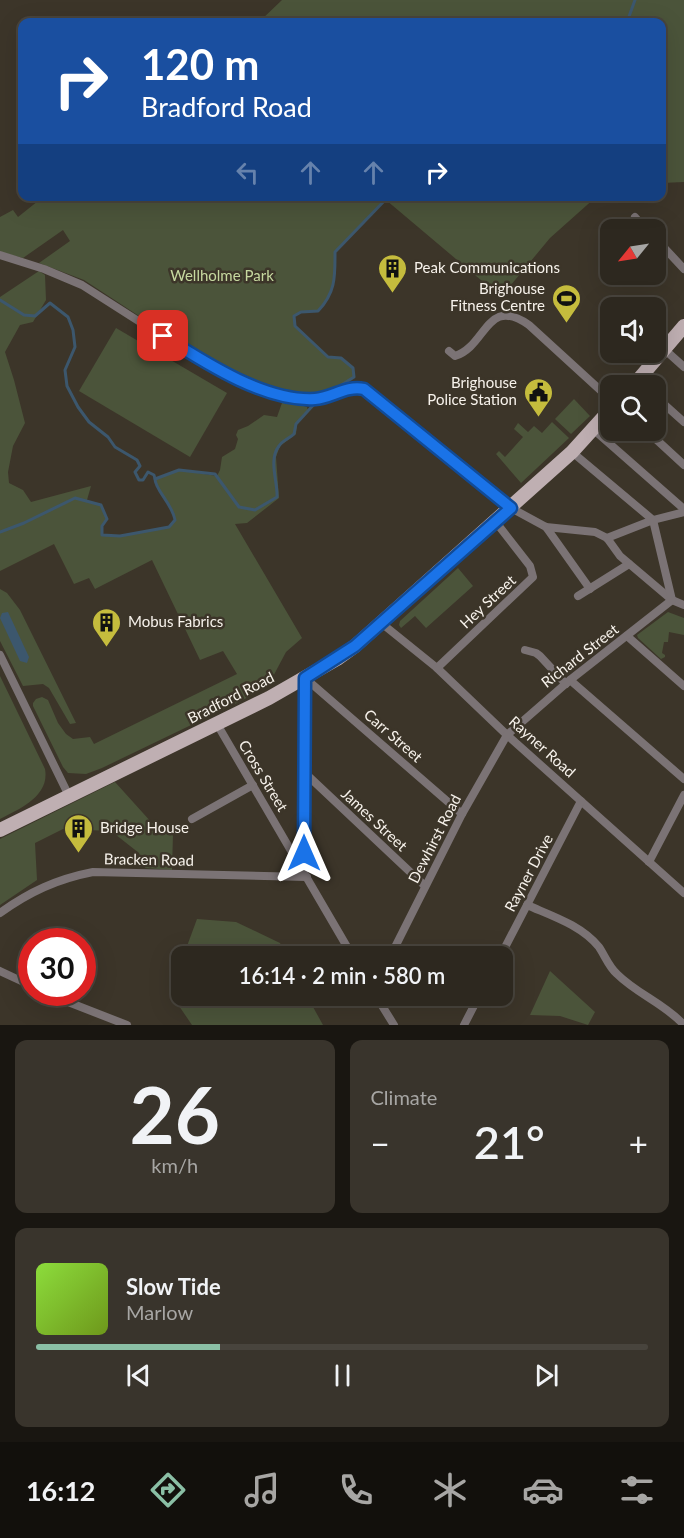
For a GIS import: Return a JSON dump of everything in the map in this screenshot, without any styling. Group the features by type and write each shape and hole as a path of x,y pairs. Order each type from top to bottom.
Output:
{"main road":[{"path":"666,347 684,326"},
{"path":"644,375 653,363"},
{"name":"Bradford Road","path":"0,830 217,724 305,678 355,646 511,508 572,452 600,422"}],"street":[{"path":"666,250 684,269"},
{"path":"0,255 44,269 82,285 201,361 254,386 276,393 314,399 356,387 364,389 511,508 546,527 596,532 607,538 629,564 672,600 684,605"},
{"path":"448,351 454,356 463,354 494,319 504,315 515,316 529,325 600,390"},
{"path":"666,351 684,368"},
{"path":"666,406 684,422"},
{"path":"594,430 684,511"},
{"path":"658,441 684,465"},
{"path":"572,452 653,520 672,600"},
{"path":"607,538 684,511"},
{"name":"Hey Street","path":"437,668 533,578 530,566 495,521"},
{"path":"546,527 590,589"},
{"path":"578,596 629,564"},
{"name":"Richard Street","path":"507,735 568,682 672,600"},
{"name":"Rayner Road","path":"380,622 437,668 507,735 684,893"},
{"path":"627,636 684,686"},
{"path":"525,650 540,656 684,779"},
{"path":"0,655 69,796"},
{"path":"305,678 306,875"},
{"name":"Carr Street","path":"305,678 462,814"},
{"name":"Cross Street","path":"217,724 348,946"},
{"name":"Dewhirst Road","path":"395,946 462,814 507,735"},
{"name":"James Street","path":"305,773 425,886"},
{"path":"192,819 253,785"},
{"path":"650,862 684,795"},
{"name":"Rayner Drive","path":"506,946 581,801"},
{"name":"Bracken Road","path":"0,913 41,888 68,877 93,873 306,875"},
{"path":"527,905 580,929 599,947 616,974 635,990 675,1015 684,1025"},
{"path":"0,971 18,979"},
{"path":"78,1006 127,1025"},
{"path":"382,1006 394,1025"},
{"path":"464,1025 474,1006"}],"green space":[{"path":"282,0 684,0 684,182 666,183 666,18 263,18"},
{"name":"Wellholme Park","path":"38,201 385,201 335,252 333,283 324,304 318,311 301,312 294,316 295,326 328,357 341,358 353,368 354,377 326,395 311,397 283,392 197,354 84,280 39,263 70,241 63,230 23,258 0,252 0,217 13,210 18,217"},
{"name":"Wellholme Park","path":"387,201 592,201 550,238 501,297"},
{"path":"39,271 45,275 46,300 33,322 20,325 5,352 25,423 13,446 8,472 9,483 23,490 31,502 91,486 87,500 101,505 107,519 102,526 102,535 120,536 169,527 175,520 155,479 179,470 217,476 222,457 235,449 238,430 264,415 277,417 283,400 307,407 308,411 297,424 296,434 280,446 276,457 279,498 247,523 235,524 302,638 286,652 269,684 243,700 86,774 68,773 63,767 33,706 36,699 42,697 48,700 58,723 66,734 73,739 90,737 94,744 237,674 223,651 200,660 152,560 95,589 89,578 74,584 54,544 0,571 0,297"},
{"path":"116,328 227,393 190,457 79,391"},
{"path":"574,399 590,416 571,434 555,419"},
{"path":"552,422 569,438 521,483 496,454 499,451 505,457 523,437 514,429 518,423 528,432 534,426 542,433"},
{"path":"458,568 473,586 426,628 415,616 401,628 400,621"},
{"path":"0,589 7,593 20,610 76,723 70,724 49,688 43,684 23,686 0,641"},
{"path":"668,612 684,618 684,635 669,632 668,642 664,642 662,653 665,657 661,659 637,635"},
{"path":"0,676 45,769 45,778 43,787 32,800 0,819"},
{"path":"115,782 152,823 173,834 172,870 145,868 139,853 111,831 63,829 35,843 37,880 0,905 0,839"},
{"path":"197,919 236,922 280,943 282,946 187,946"},
{"path":"550,971 595,1012 588,1025 560,1016 530,1015"},
{"path":"179,1006 313,1006 323,1025 192,1025"}],"water":[{"path":"8,612 29,657 27,663 20,661 0,618 2,613"}],"waterway":[{"path":"628,18 635,0"},
{"path":"335,389 354,377 353,368 341,358 328,357 295,326 294,316 301,312 318,311 324,304 333,283 335,252 384,201"},
{"path":"0,300 24,315 35,316 50,303 68,317 73,330 75,347 65,370 67,386 78,407 89,422 108,437 115,447 137,460 140,466 135,472 139,480 143,480 148,472 154,475 155,479"},
{"path":"0,532 75,498 101,505 107,519 102,526 102,535 120,536 169,527 175,520 155,479 179,470 215,474 239,507 255,510 277,497 274,464 276,452 280,444 294,434 296,424 317,401"}],"place":[{"name":"Peak Communications","path":"393,294"},
{"name":"Brighouse Fitness Centre","path":"566,324"},
{"name":"Brighouse Police Station","path":"538,418"},
{"name":"Mobus Fabrics","path":"107,648"},
{"name":"Bridge House","path":"79,854"}],"route":[{"path":"163,336 201,361 254,386 291,397 314,399 356,387 364,389 511,508 355,646 305,678 304,853"}]}
